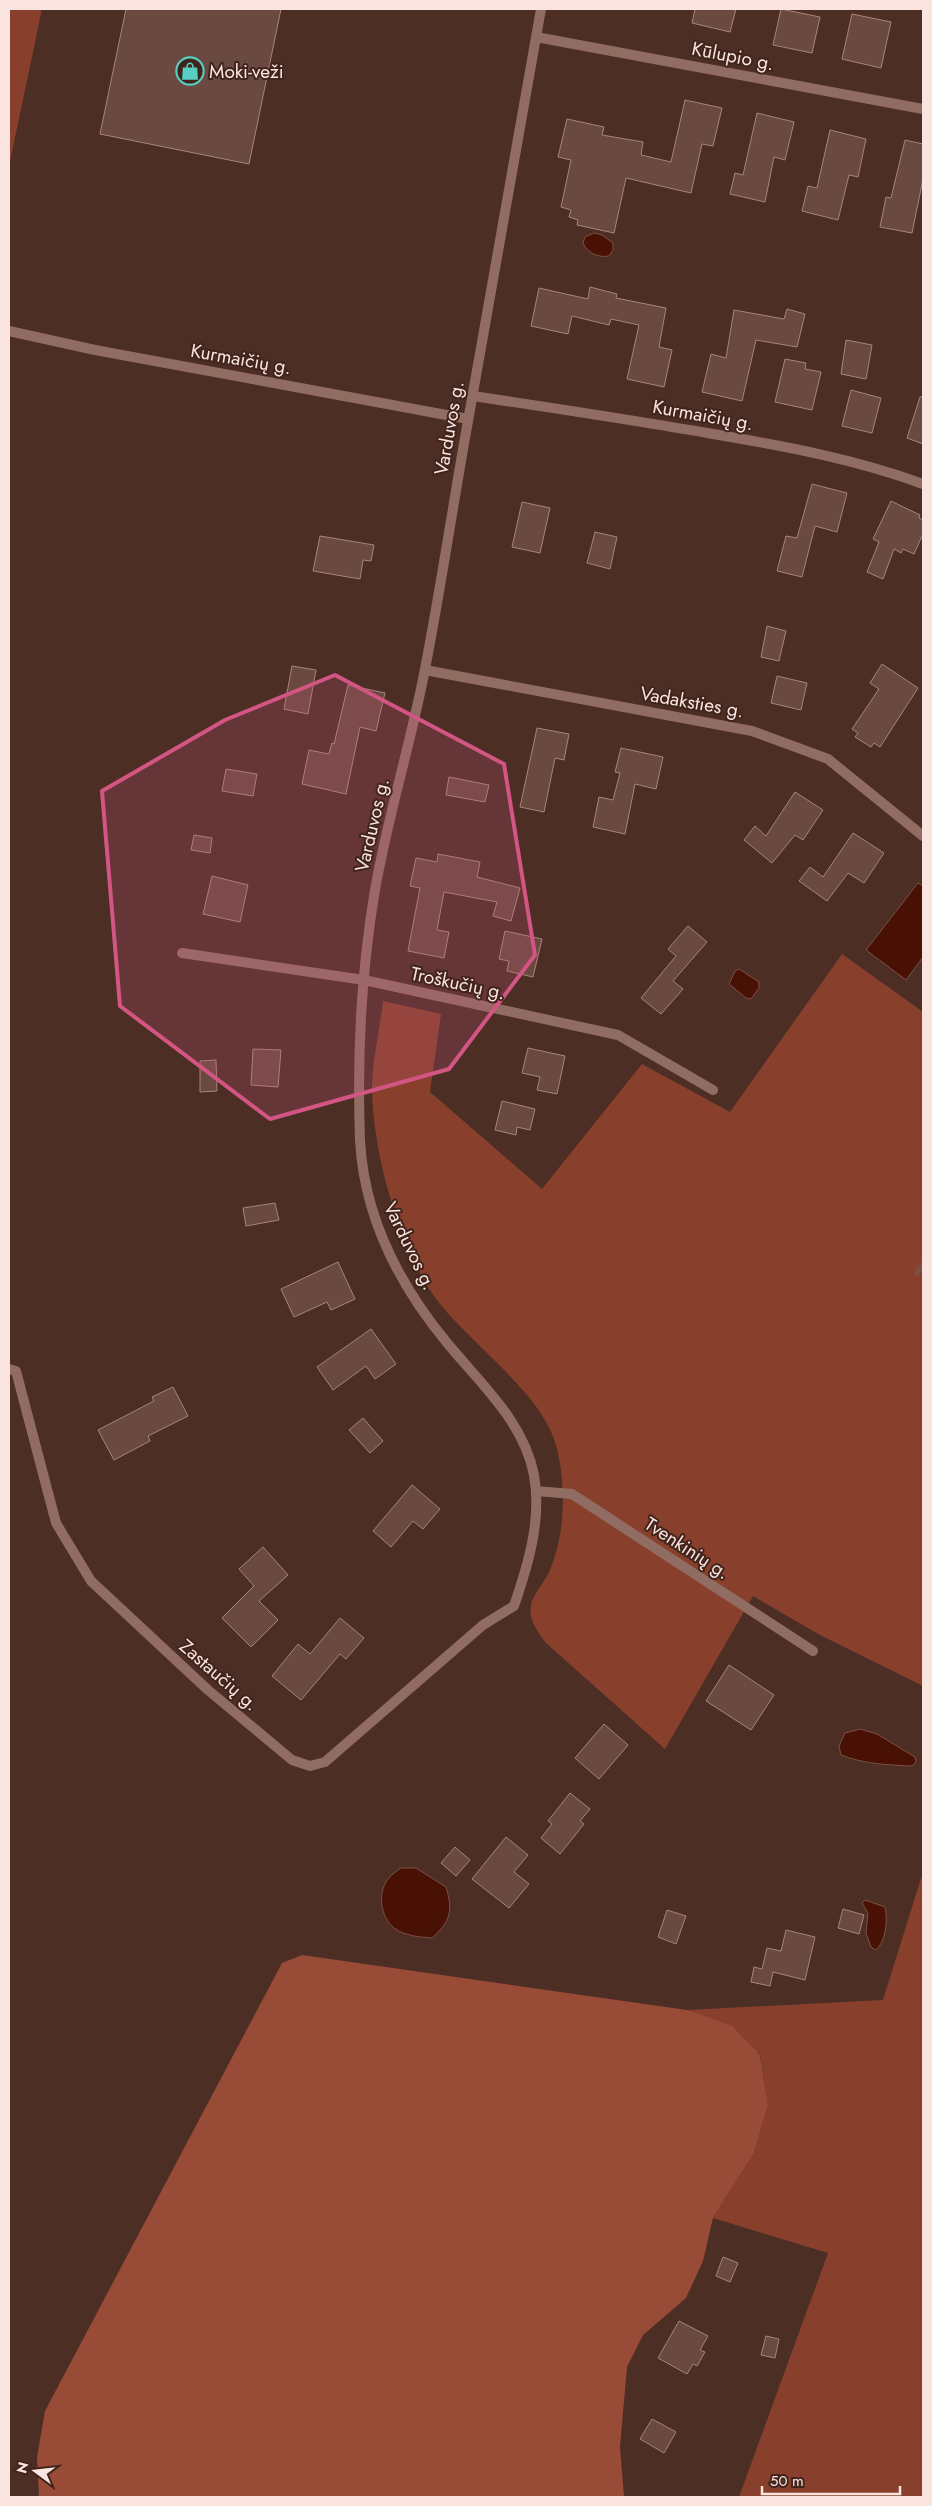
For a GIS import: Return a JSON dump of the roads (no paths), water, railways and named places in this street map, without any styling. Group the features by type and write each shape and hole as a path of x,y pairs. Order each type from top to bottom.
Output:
{"street":[{"name":"Varduvos g.","path":"514,1606 533,1541 537,1509 534,1473 526,1448 515,1426 499,1402 427,1317 404,1280 373,1219 364,1184 359,1088 364,980 376,886 425,670 541,9"},
{"name":"Kūlupio g.","path":"536,37 923,109"},
{"name":"Kurmaičių g.","path":"9,331 95,350 468,419"},
{"name":"Kurmaičių g.","path":"472,396 792,448 887,471 923,484"},
{"name":"Vadaksties g.","path":"425,670 752,731 828,759 923,836"},
{"name":"Troškučių g.","path":"182,953 319,975 364,980 618,1035 713,1090"},
{"name":"Zastaučių g.","path":"9,1369 16,1371 56,1523 90,1581 208,1690 292,1760 310,1766 325,1762 483,1625 514,1606"},
{"name":"Tvenkinių g.","path":"536,1491 572,1494 814,1651"}],"waterway":[{"path":"917,1273 923,1265"}],"place":[{"name":"Moki-veži","path":"190,71"}]}
